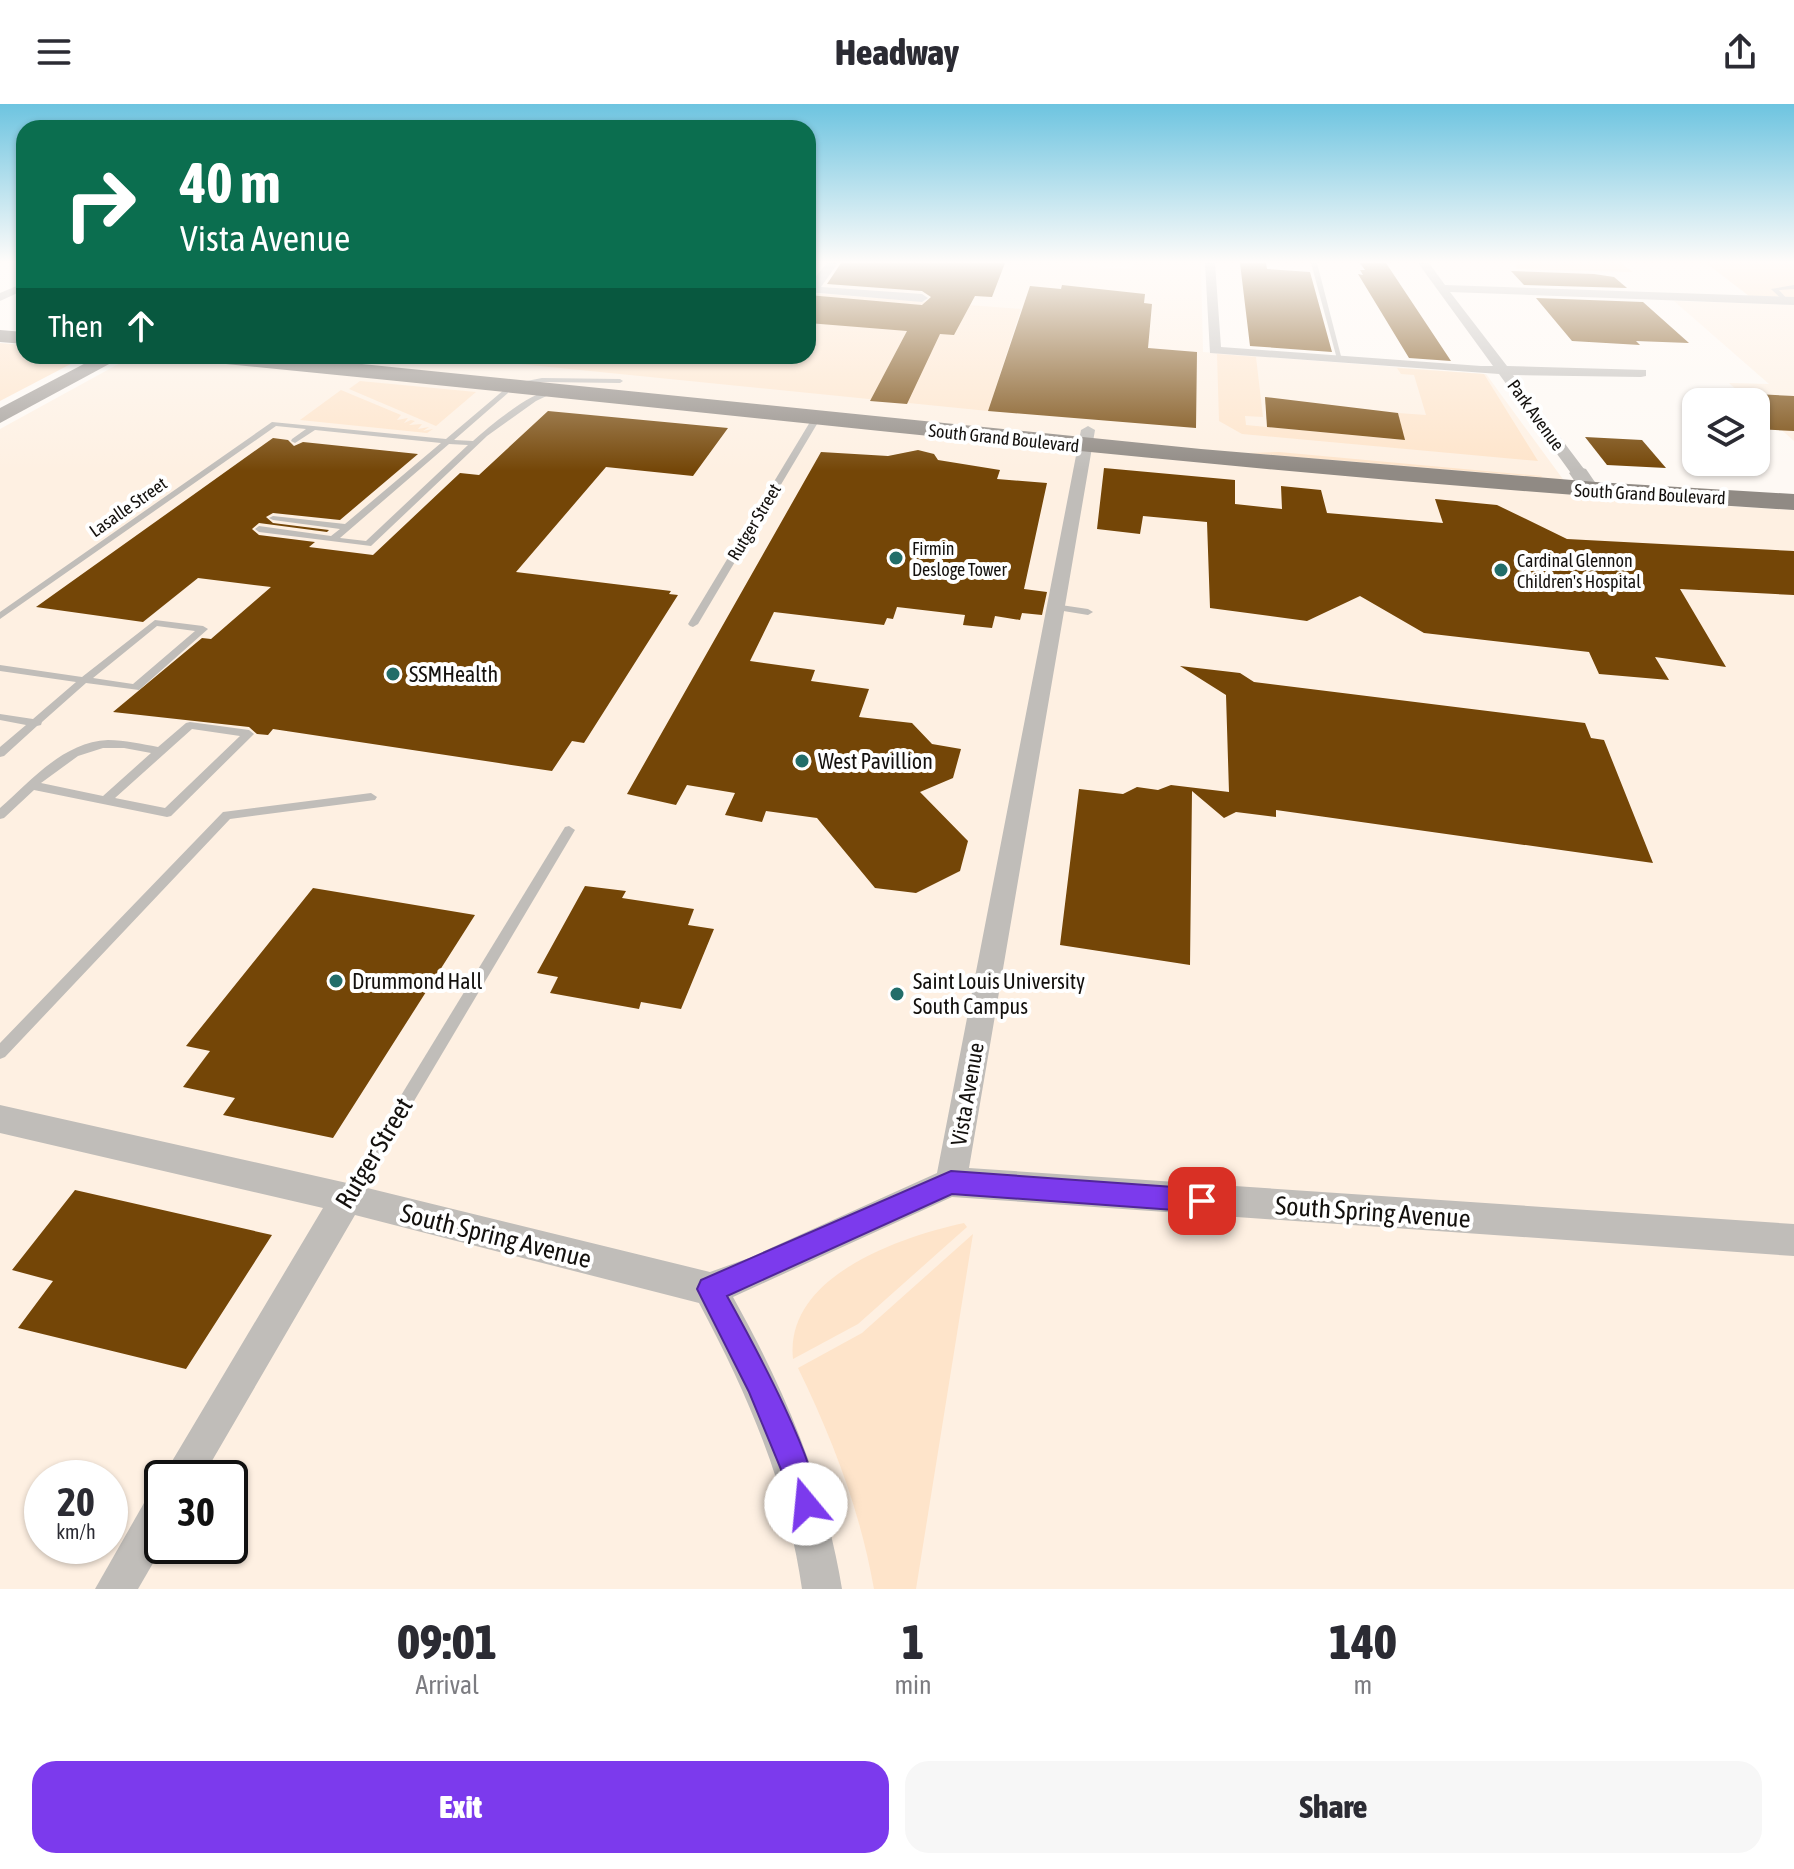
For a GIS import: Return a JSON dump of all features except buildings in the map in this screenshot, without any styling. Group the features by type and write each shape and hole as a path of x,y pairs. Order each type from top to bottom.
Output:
{"main road":[{"path":"0,417 99,364"},
{"name":"South Grand Boulevard","path":"298,364 816,419 1087,438 1794,502"},
{"name":"South Grand Boulevard","path":"428,364 620,381 912,413 1087,438"},
{"path":"816,419 903,422 912,419 912,413"},
{"name":"South Grand Boulevard","path":"1585,482 1794,485"}],"street":[{"path":"1214,332 1215,350 1503,369 1641,373"},
{"name":"Park Avenue","path":"1475,332 1585,482"},
{"name":"Vista Avenue","path":"951,1182 1087,438"},
{"name":"South Spring Avenue","path":"0,1119 347,1198 710,1289"},
{"path":"822,1589 818,1556 800,1479 759,1382 710,1289 754,1273 951,1182"},
{"name":"South Spring Avenue","path":"951,1182 1794,1240"},
{"name":"Rutger Street","path":"192,1460 347,1198"},
{"path":"115,1589 144,1540"}],"lane":[{"path":"1333,332 1340,359"},
{"path":"333,539 513,385 542,380 620,381"},
{"path":"259,529 368,544 476,444 529,401 565,390"},
{"name":"Rutger Street","path":"693,624 816,419"},
{"name":"Lasalle Street","path":"0,616 275,424 313,428"},
{"path":"295,441 313,428 476,444"},
{"path":"273,518 347,527"},
{"path":"1054,607 1088,612"},
{"path":"0,670 16,670 84,680 135,688 203,629 155,623 84,680 0,753"},
{"path":"0,717 37,723"},
{"path":"34,786 167,813 249,734 190,725 107,799"},
{"path":"0,815 71,754 104,744 160,751"},
{"path":"0,1053 227,815 371,797"},
{"name":"Rutger Street","path":"347,1198 569,830"}],"shaded area":[{"name":"Saint Louis University South Campus","path":"816,332 1203,332 1203,352 1486,374 1576,497 1794,510 1794,1589 0,1589 0,429 118,364 816,364"},
{"path":"816,332 1013,332 988,411 521,364 816,364"},
{"path":"1710,332 1794,332 1794,441 1770,420 1770,388 1735,388 1729,383 1769,384"},
{"path":"0,343 16,344 16,364 71,364 0,401"},
{"path":"1217,354 1256,357 1263,417 1245,416 1246,425 1404,440 1398,413 1426,415 1414,375 1401,374 1397,368 1484,374 1538,461 1242,434 1219,421"},
{"path":"360,381 476,392 436,426 349,389"},
{"path":"341,390 401,415 397,420 408,418 404,423 411,420 415,421 409,425 422,424 418,429 433,429 427,433 300,420"},
{"path":"1279,452 1541,476 1542,477 1247,453"},
{"path":"964,1223 967,1227 858,1324 793,1359 795,1330 807,1305 826,1284 879,1251"},
{"path":"973,1234 916,1589 874,1589 844,1476 798,1368 862,1333"}],"place":[{"name":"Firmin Desloge Tower","path":"896,558"},
{"name":"Cardinal Glennon Children's Hospital","path":"1501,570"},
{"name":"SSMHealth","path":"393,674"},
{"name":"West Pavillion","path":"802,761"},
{"name":"Drummond Hall","path":"336,981"},
{"name":"Saint Louis University South Campus","path":"897,994"}],"route":[{"path":"806,1504 800,1479 759,1382 710,1289 754,1273 951,1182 1202,1201"}]}
